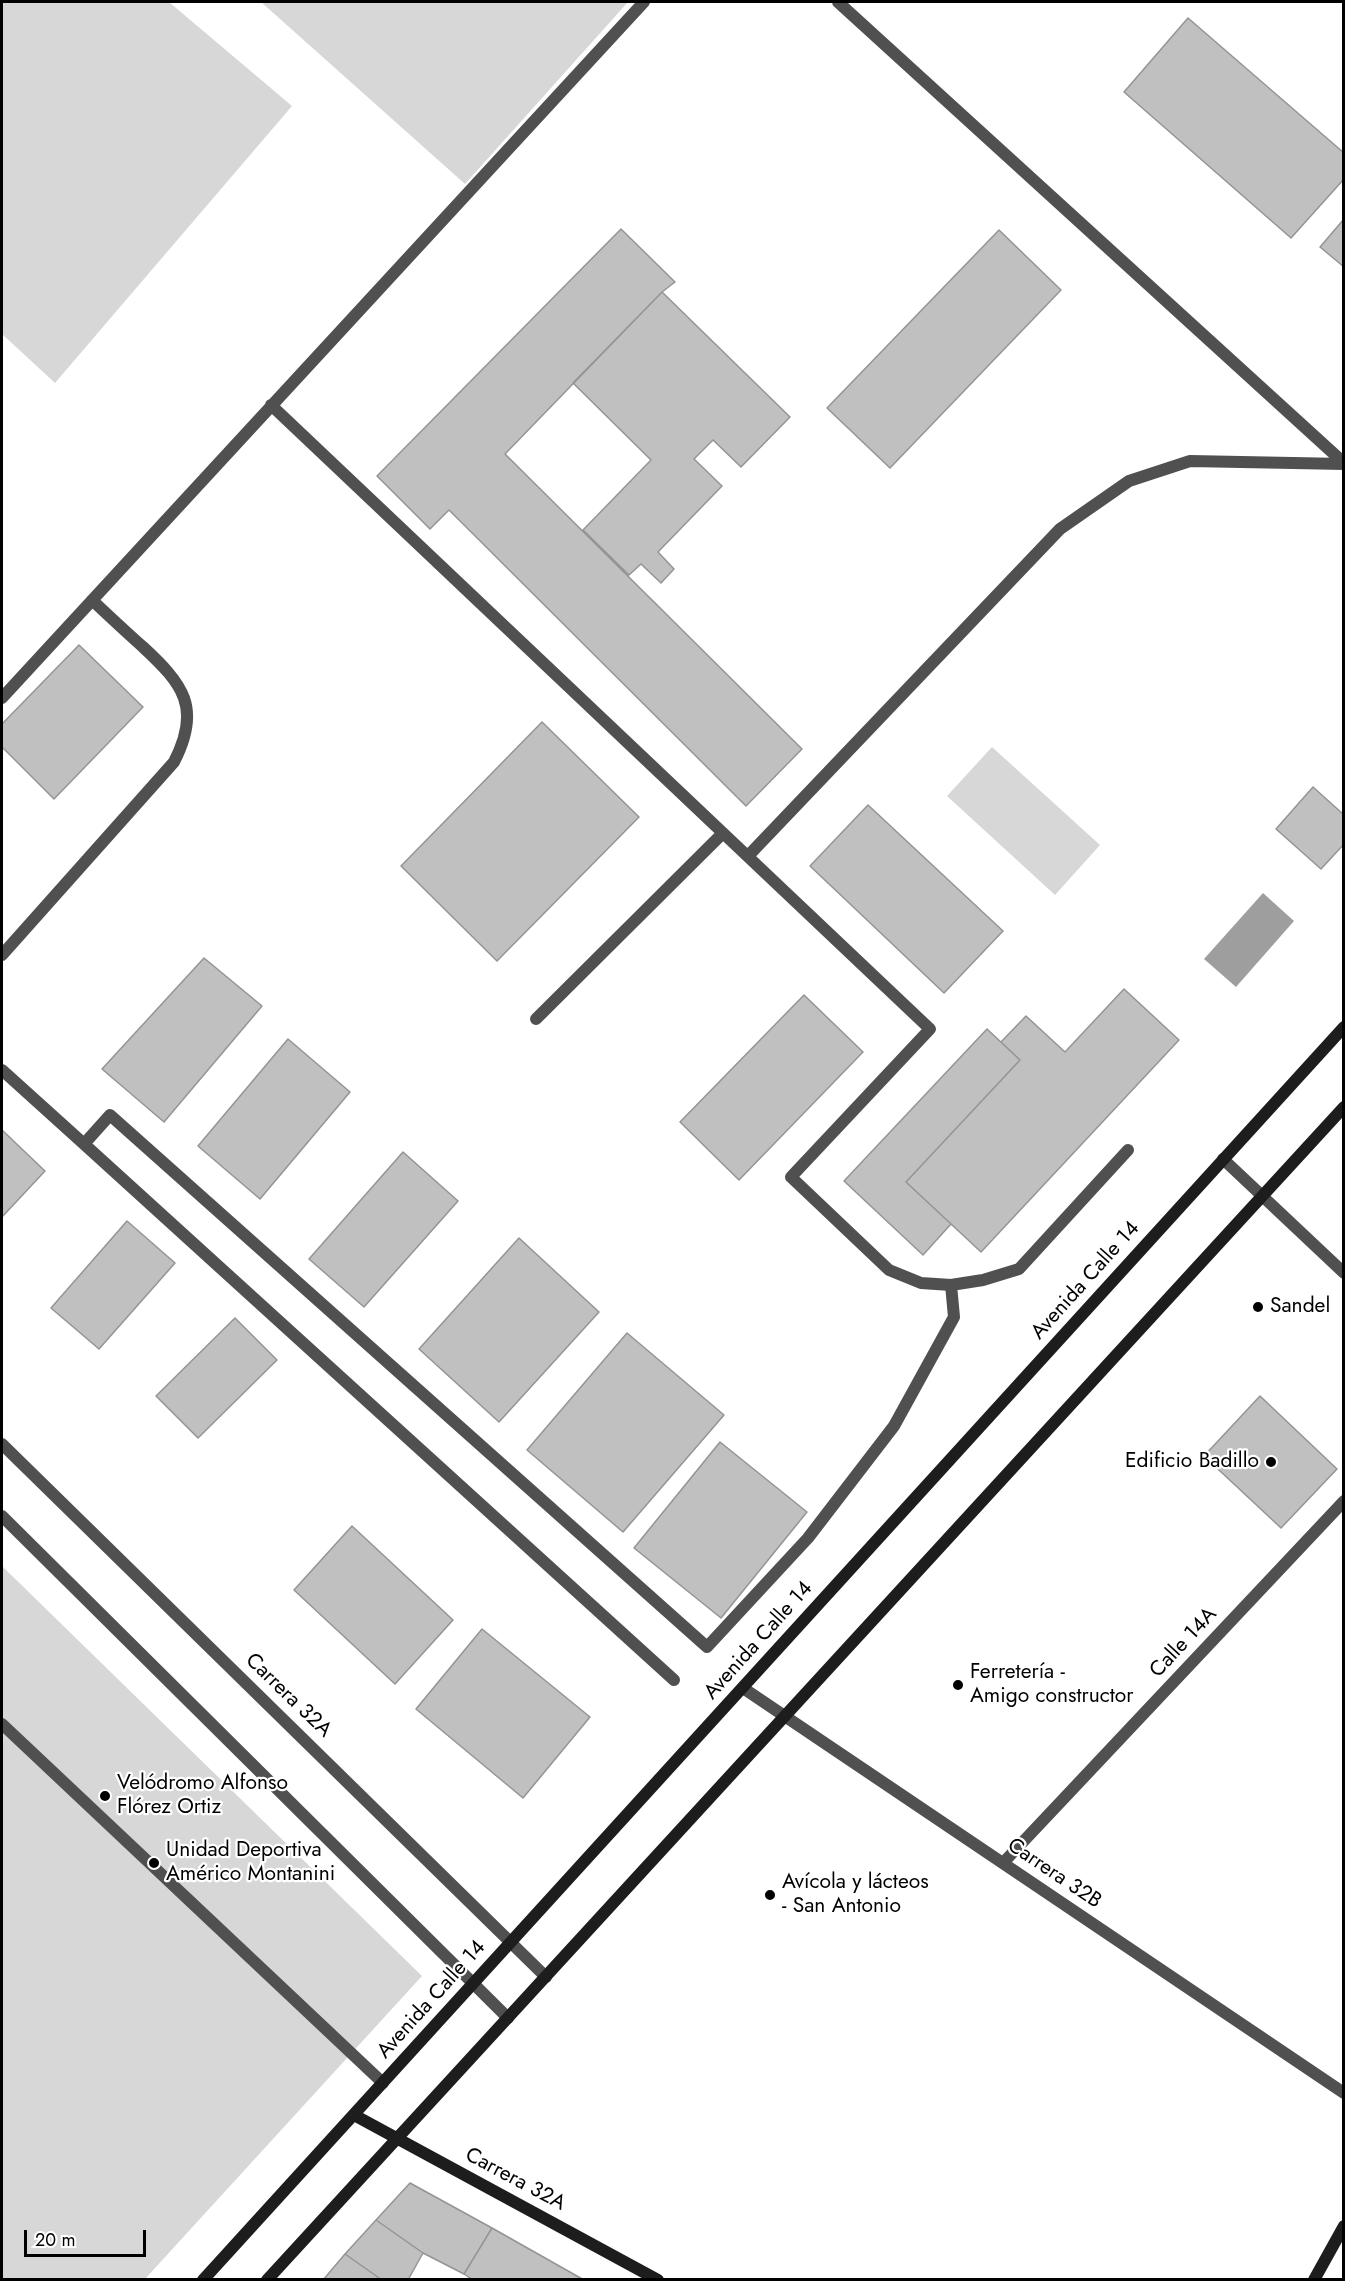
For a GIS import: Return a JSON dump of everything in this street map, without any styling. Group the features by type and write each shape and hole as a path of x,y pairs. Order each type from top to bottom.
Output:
{"main road":[{"name":"Avenida Calle 14","path":"203,2280 1344,1027"},
{"path":"267,2280 1344,1107"},
{"name":"Carrera 32A","path":"354,2115 644,2276 658,2280"},
{"path":"1314,2280 1344,2226"}],"street":[{"path":"2,698 644,2"},
{"path":"838,2 1344,463"},
{"path":"271,405 930,1029 791,1177 889,1270 921,1283 951,1286 983,1280 1019,1269 1128,1150"},
{"path":"748,856 1060,530 1129,481 1190,461 1344,463"},
{"path":"2,955 174,762 185,741 188,717 183,693 171,673 92,600"},
{"path":"536,1019 723,833"},
{"path":"2,1070 674,1680"},
{"path":"84,1144 110,1115 707,1647 808,1538 894,1426 954,1317 951,1286"},
{"path":"1223,1159 1344,1274"},
{"name":"Carrera 32A","path":"2,1444 546,1977"},
{"name":"Calle 14A","path":"1003,1863 1344,1501"},
{"path":"2,1516 508,2018"},
{"name":"Carrera 32B","path":"743,1688 1344,2093"},
{"path":"2,1724 382,2083"}],"shaded area":[{"path":"2,2 169,2 292,106 55,383 2,334"},
{"path":"261,2 628,2 465,184"},
{"path":"992,747 1100,845 1055,895 947,796"},
{"path":"1263,893 1294,921 1236,987 1204,959"},
{"name":"Velódromo Alfonso Flórez Ortiz","path":"2,1566 422,1976 145,2279 2,2279"}],"building":[{"path":"1188,18 1344,153 1344,179 1291,238 1124,92"},
{"path":"1344,219 1344,267 1320,247"},
{"path":"621,229 675,282 662,292 505,454 802,749 746,806 449,510 430,529 377,476"},
{"path":"999,230 1061,290 890,468 827,408"},
{"path":"662,292 790,417 741,467 713,440 694,459 722,486 658,552 674,569 661,583 641,564 629,575 583,530 651,460 573,383"},
{"path":"79,645 143,707 54,799 2,747 2,724"},
{"path":"542,722 639,817 497,961 401,866"},
{"path":"1313,787 1344,815 1344,844 1321,869 1276,829"},
{"path":"868,805 1003,931 944,993 810,866"},
{"path":"204,958 262,1006 164,1122 102,1069"},
{"path":"1124,989 1179,1040 981,1252 906,1182 1020,1060 1001,1042 1026,1016 1065,1052"},
{"path":"804,995 863,1052 739,1180 680,1122"},
{"path":"987,1029 1020,1060 906,1182 951,1224 923,1255 844,1181"},
{"path":"288,1039 350,1092 260,1199 198,1146"},
{"path":"2,1130 45,1171 2,1217"},
{"path":"403,1152 458,1201 364,1307 309,1259"},
{"path":"127,1221 175,1263 99,1349 51,1308"},
{"path":"519,1238 599,1312 499,1422 419,1349"},
{"path":"235,1318 277,1360 198,1438 156,1396"},
{"path":"627,1333 724,1415 623,1532 527,1450"},
{"name":"Edificio Badillo","path":"1260,1396 1337,1469 1281,1528 1204,1456"},
{"path":"720,1442 807,1512 721,1618 634,1548"},
{"path":"352,1526 453,1620 395,1684 294,1590"},
{"path":"482,1629 590,1717 523,1798 416,1709"},
{"path":"410,2183 492,2228 464,2274 423,2253 376,2220"},
{"path":"376,2220 423,2253 408,2280 382,2280 345,2254"},
{"path":"492,2228 584,2280 473,2280 464,2274"},
{"path":"345,2254 382,2280 323,2280"}],"place":[{"name":"Sandel","path":"1258,1307"},
{"name":"Edificio Badillo","path":"1271,1462"},
{"name":"Ferretería - Amigo constructor","path":"958,1685"},
{"name":"Velódromo Alfonso Flórez Ortiz","path":"105,1796"},
{"name":"Unidad Deportiva Américo Montanini","path":"154,1863"},
{"name":"Avícola y lácteos - San Antonio","path":"770,1895"}]}
